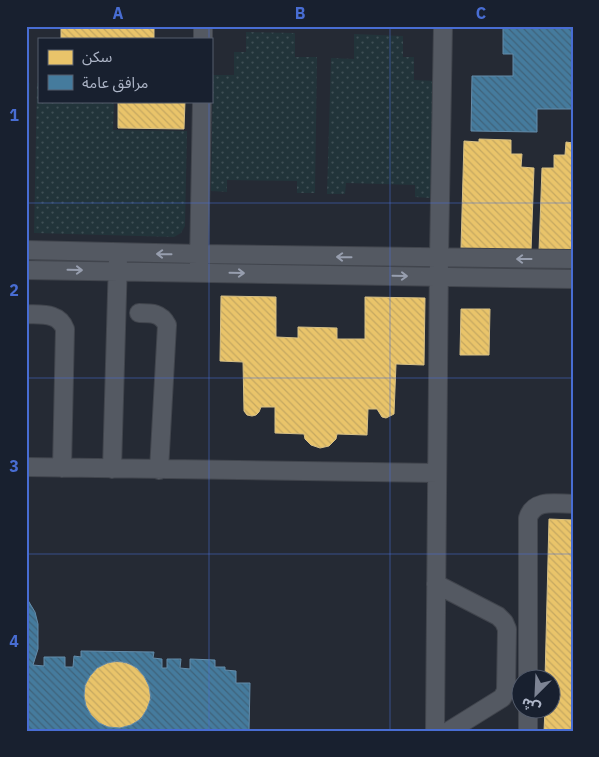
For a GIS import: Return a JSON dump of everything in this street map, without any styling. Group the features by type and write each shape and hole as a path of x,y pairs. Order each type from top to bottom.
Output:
{"lane":[{"path":"435,731 443,26"},
{"path":"199,272 202,102"},
{"path":"26,250 573,259"},
{"path":"112,469 118,252"},
{"path":"26,270 573,279"},
{"path":"139,313 161,316 167,325 159,470"},
{"path":"26,314 56,317 65,329 62,468"},
{"path":"26,467 437,473"},
{"path":"528,670 530,514 535,507 543,504 573,504"},
{"path":"436,584 498,616 504,622 507,629 506,691 502,698 449,731"},
{"path":"508,654 528,656"}],"shaded area":[{"path":"246,32 295,33 295,57 317,57 315,193 297,193 297,181 227,180 227,192 211,191 213,75 234,75 234,52 246,52"},
{"path":"354,34 403,36 403,57 414,57 414,80 435,81 431,198 415,197 415,185 346,183 345,194 327,194 331,58 354,59"},
{"path":"26,82 30,83 26,234"},
{"path":"37,83 38,102 114,103 113,130 187,131 185,226 181,233 174,237 34,233"}],"building: سكن":[{"path":"61,26 154,26 154,38 61,38"},
{"path":"118,102 185,102 184,129 118,128"},
{"path":"479,139 511,140 511,154 522,154 521,167 534,168 531,251 461,248 464,141 479,142"},
{"path":"566,142 573,143 573,253 539,251 542,168 554,168 554,155 565,155"},
{"path":"221,296 276,297 276,337 298,338 298,327 337,328 337,339 365,339 365,297 425,298 424,365 396,364 394,414 386,418 382,417 377,409 368,409 367,435 337,434 336,439 329,446 320,448 311,445 305,439 304,434 275,433 275,407 261,407 256,415 252,416 247,415 244,411 243,362 220,361"},
{"path":"461,309 490,309 489,355 460,355"},
{"path":"549,519 573,520 573,731 544,731 545,720 562,720 562,670 545,670"},
{"path":"117,662 130,664 145,677 148,682 150,695 148,708 135,723 130,726 117,728 104,726 89,713 86,708 84,695 86,682 99,667 104,664"}],"building: مرافق عامة":[{"path":"503,26 573,26 573,109 537,109 537,132 471,131 472,76 513,76 513,54 503,54"},
{"path":"26,597 35,612 38,624 38,649 33,665 44,666 44,657 65,657 65,667 73,667 74,656 81,657 81,651 154,652 153,658 162,659 162,668 167,668 167,659 181,659 180,668 190,669 190,659 215,660 215,667 225,667 225,670 236,671 236,683 250,683 249,731 26,731","holes":["117,661 128,663 137,668 144,676 149,686 151,698 141,719 131,725 120,728 108,727 99,723 86,706 84,696 85,685 97,668"]}]}
